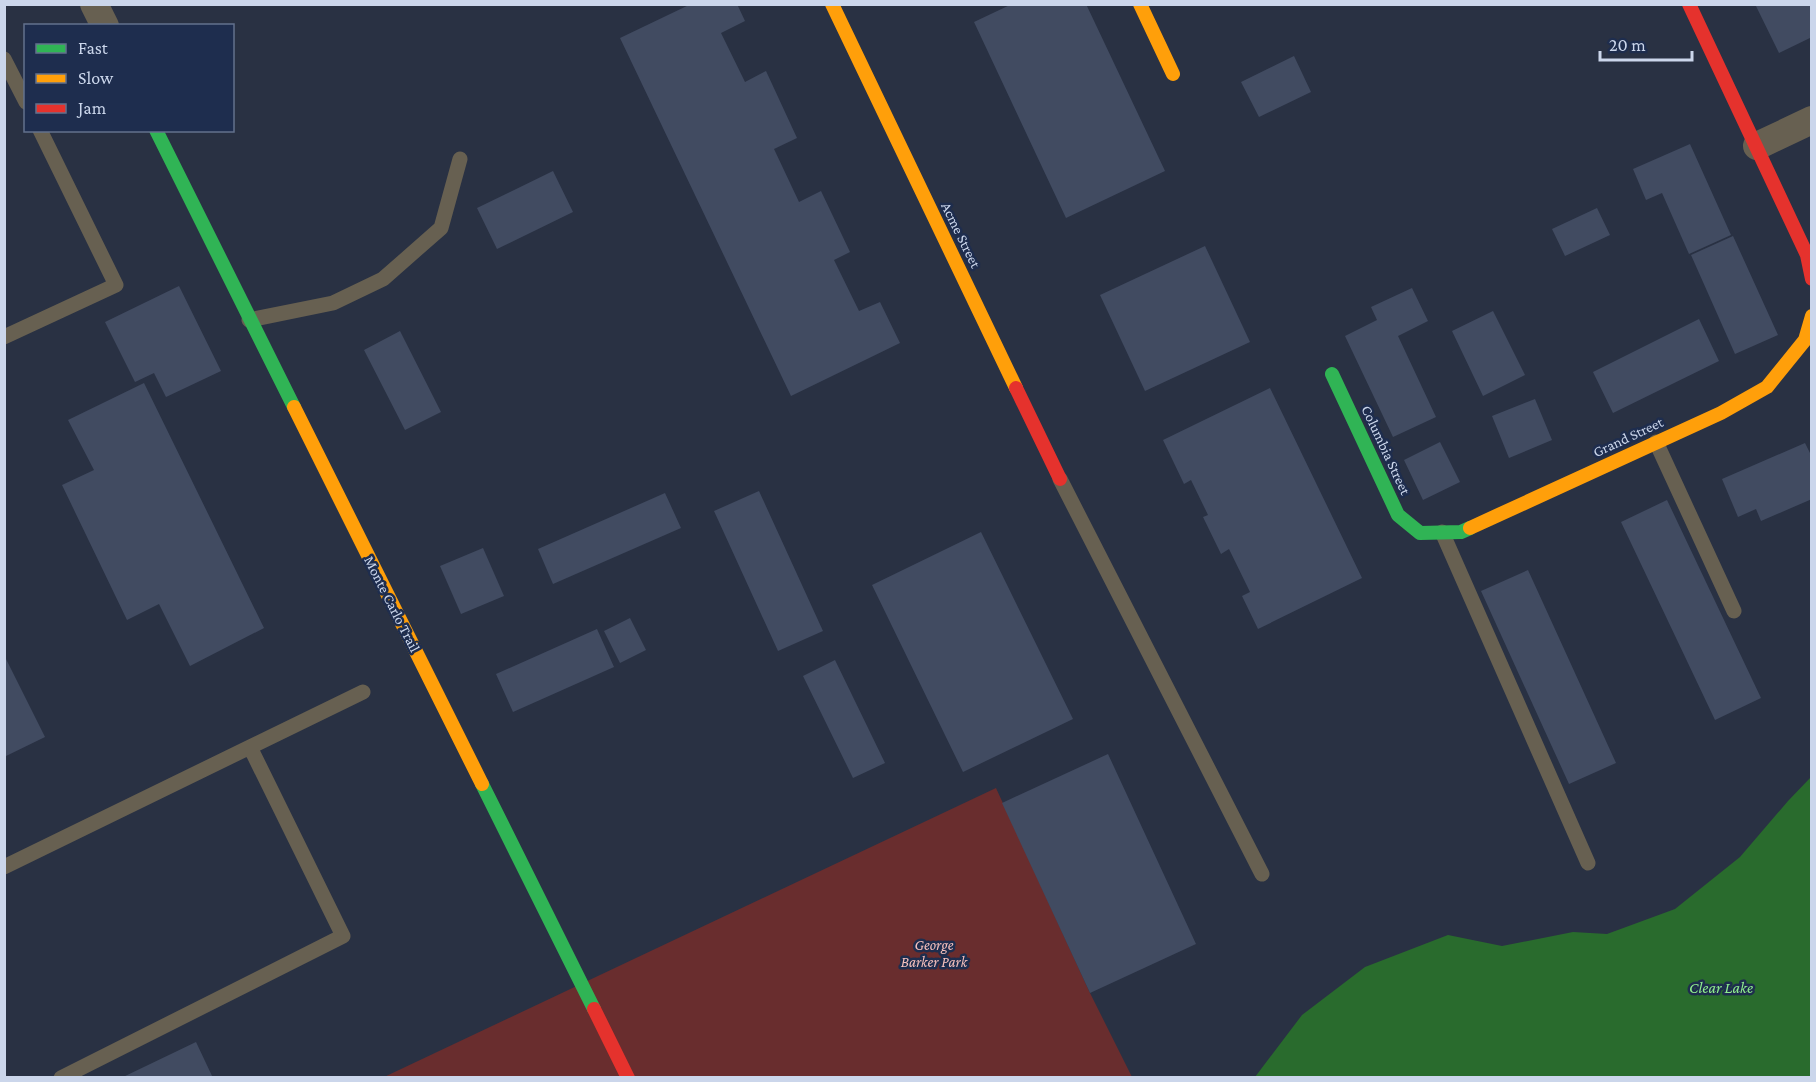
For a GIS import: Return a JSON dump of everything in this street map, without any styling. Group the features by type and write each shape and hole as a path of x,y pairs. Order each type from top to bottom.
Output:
{"street":[{"path":"94,4 104,24"},
{"name":"Acme Street","path":"832,4 1060,479"},
{"path":"1140,4 1173,74"},
{"path":"1689,4 1807,255 1812,279"},
{"path":"1757,146 1812,120"},
{"name":"Monte Carlo Trail","path":"157,132 628,1077"},
{"name":"Grand Street","path":"1420,533 1461,532 1721,413 1767,387 1805,340 1812,316"},
{"name":"Columbia Street","path":"1332,374 1398,515 1420,533"}],"lane":[{"path":"4,59 24,98"},
{"path":"4,337 116,285 41,132"},
{"path":"249,320 333,303 383,279 441,228 460,159"},
{"path":"1656,442 1734,611"},
{"path":"1060,479 1262,874"},
{"path":"1442,532 1588,863"},
{"path":"4,867 363,692"},
{"path":"61,1077 343,936 250,747"}],"green space":[{"name":"George Barker Park","path":"996,788 1090,993 1132,1077 382,1078"}],"water":[{"name":"Clear Lake","path":"1811,777 1811,1077 1255,1077 1302,1015 1365,967 1448,935 1502,946 1573,932 1607,934 1675,909 1740,857"}],"building":[{"path":"691,4 737,4 745,21 721,33 745,82 766,71 797,138 774,149 799,202 821,191 850,252 834,260 859,311 880,302 900,343 791,396 620,38"},
{"path":"1012,4 1086,4 1165,171 1066,218 974,22"},
{"path":"1755,4 1812,4 1812,37 1779,53"},
{"path":"1294,56 1311,92 1259,117 1241,82"},
{"path":"1690,144 1731,235 1689,254 1662,193 1646,200 1633,169"},
{"path":"553,171 573,212 497,249 477,208"},
{"path":"1597,208 1610,235 1565,256 1552,229"},
{"path":"1733,236 1778,335 1735,354 1691,255"},
{"path":"1205,246 1250,342 1145,391 1100,295"},
{"path":"179,286 221,371 166,397 154,373 135,382 105,322"},
{"path":"1412,288 1428,321 1398,336 1436,417 1393,437 1345,336 1377,320 1371,307"},
{"path":"1493,311 1525,375 1483,396 1452,331"},
{"path":"1699,319 1719,361 1613,413 1593,372"},
{"path":"400,331 441,412 405,430 364,350"},
{"path":"144,383 264,628 190,666 159,604 127,620 62,485 94,470 68,420"},
{"path":"1270,388 1362,578 1258,629 1242,596 1250,592 1229,549 1221,554 1203,517 1208,515 1191,480 1184,484 1163,440"},
{"path":"1535,399 1552,440 1509,458 1492,416"},
{"path":"1440,442 1460,482 1423,500 1404,460"},
{"path":"1805,443 1812,457 1812,499 1761,521 1756,509 1738,517 1722,479"},
{"path":"759,491 823,631 778,651 714,511"},
{"path":"665,493 681,528 553,584 538,549"},
{"path":"1667,500 1761,698 1715,720 1621,522"},
{"path":"981,532 1073,719 963,772 872,585"},
{"path":"483,548 504,596 461,614 440,566"},
{"path":"1528,570 1616,763 1569,784 1481,591"},
{"path":"630,618 646,650 620,663 604,631"},
{"path":"597,629 614,667 513,712 496,674"},
{"path":"4,655 45,737 4,757"},
{"path":"835,660 885,763 853,778 803,676"},
{"path":"1108,754 1196,944 1090,993 1002,803"},
{"path":"196,1042 213,1078 121,1078"}],"traffic: fast":[{"path":"157,132 294,407"},
{"path":"1332,374 1398,515 1420,533 1461,532 1470,528"},
{"path":"482,784 594,1009"}],"traffic: slow":[{"path":"832,4 1016,388"},
{"path":"1140,4 1173,74"},
{"path":"1470,528 1721,413 1767,387 1805,340 1812,316"},
{"path":"294,407 482,784"}],"traffic: jam":[{"path":"1689,4 1807,255 1812,279"},
{"path":"1016,388 1060,479"},
{"path":"594,1009 628,1078"}]}
